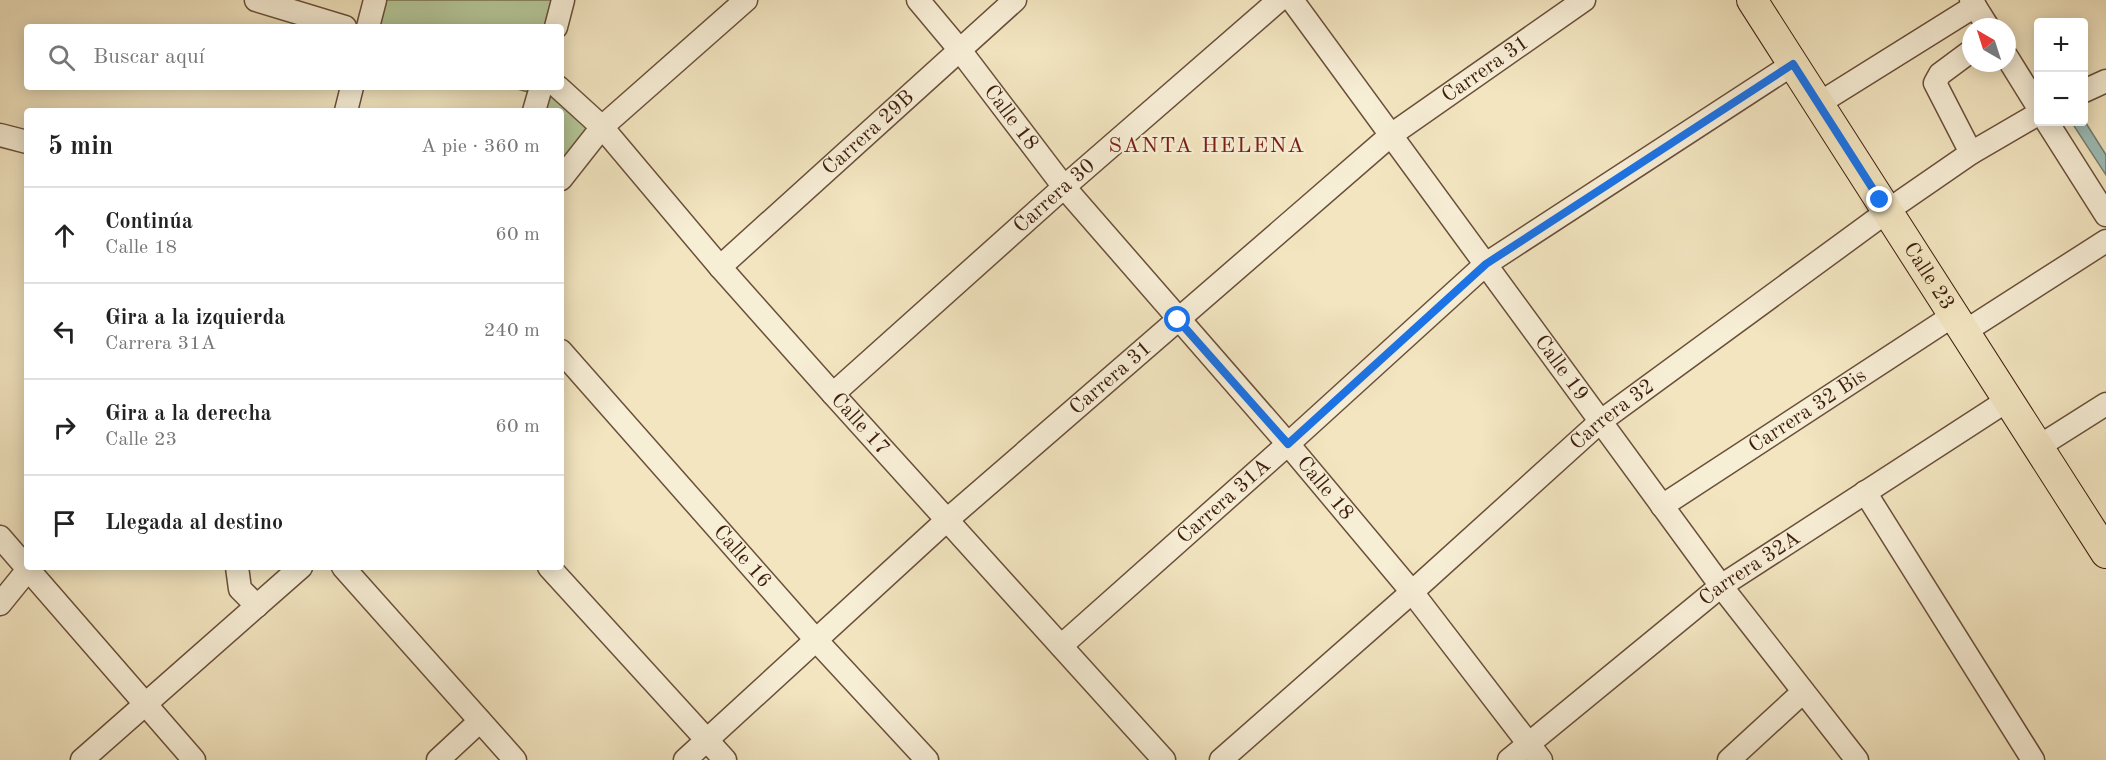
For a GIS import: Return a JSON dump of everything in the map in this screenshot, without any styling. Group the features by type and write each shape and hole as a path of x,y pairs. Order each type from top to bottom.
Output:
{"main road":[{"name":"Calle 23","path":"1752,0 2106,553"}],"street":[{"path":"256,0 335,24"},
{"path":"369,24 375,0"},
{"path":"557,24 563,0"},
{"path":"564,175 602,127 746,0"},
{"name":"Calle 18","path":"918,0 959,49 1064,187 1288,444 1412,592 1535,751"},
{"name":"Carrera 29B","path":"720,267 1015,0"},
{"name":"Carrera 30","path":"833,394 1064,187 1279,0"},
{"name":"Calle 19","path":"1292,0 1721,586 1857,760"},
{"name":"Carrera 31","path":"684,760 947,520 1391,135 1584,0"},
{"path":"1818,104 1973,3 1982,18"},
{"path":"1962,58 1940,74 1935,83 1971,153"},
{"name":"Carrera 31A","path":"1061,646 1486,264 1793,64"},
{"path":"2016,72 2034,101"},
{"path":"347,108 351,90"},
{"path":"535,108 540,90"},
{"name":"Calle 17","path":"561,90 602,127 720,267 1164,760"},
{"name":"Carrera 32","path":"1221,760 1601,421 1887,211 1971,153 2034,116"},
{"path":"2050,126 2106,215"},
{"path":"0,135 24,141"},
{"name":"Carrera 32 Bis","path":"1662,506 1959,324 2106,241"},
{"name":"Calle 16","path":"564,354 816,640 927,760"},
{"name":"Carrera 32A","path":"1509,760 1535,751 1721,586 2008,400"},
{"path":"2038,447 2106,404"},
{"path":"1865,492 2033,760"},
{"path":"0,537 24,563"},
{"path":"0,604 28,570"},
{"path":"30,570 194,760"},
{"path":"237,570 240,590 257,606"},
{"path":"82,760 298,570"},
{"path":"346,570 515,760"},
{"path":"552,570 725,760"},
{"path":"1729,760 1803,692"},
{"path":"438,760 480,721"}],"green space":[{"path":"375,0 563,0 557,24 369,24"},
{"path":"521,90 561,90 602,127 564,175 564,108 535,108 539,95"}],"water":[{"path":"2074,126 2088,126 2106,155 2106,175"}],"district":[{"name":"SANTA HELENA","path":"1207,146"}],"route":[{"path":"1178,320 1288,444 1486,264 1793,64 1880,200"}]}
